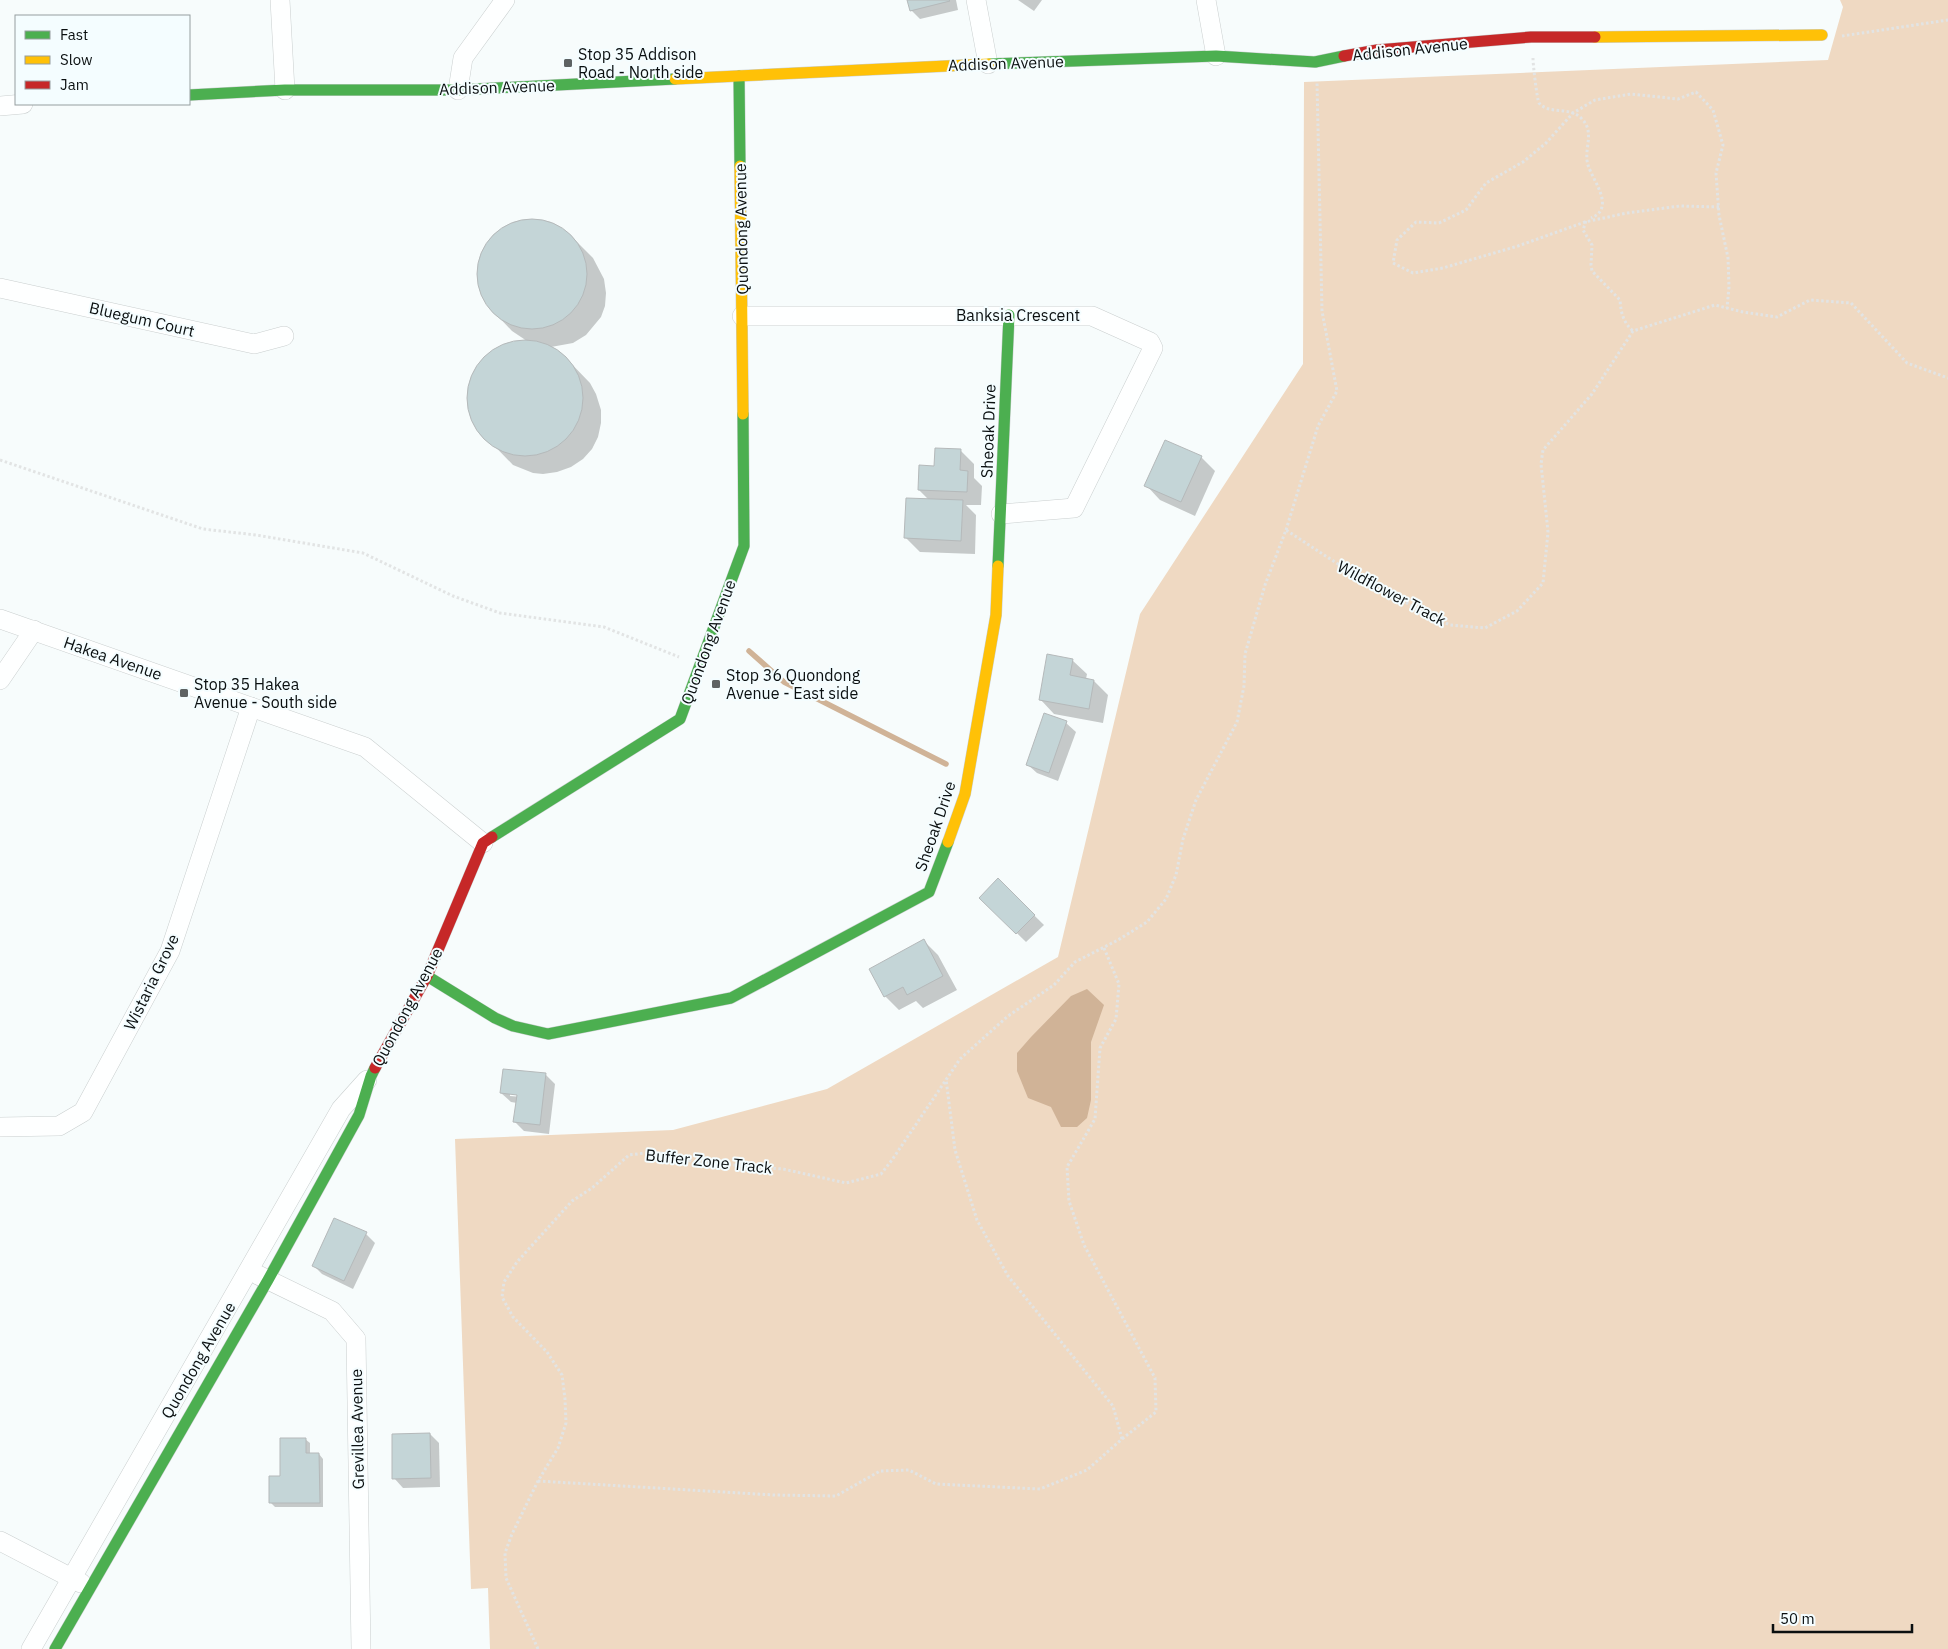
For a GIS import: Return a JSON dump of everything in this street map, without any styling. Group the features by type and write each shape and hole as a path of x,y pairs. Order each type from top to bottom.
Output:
{"street":[{"path":"280,0 284,90"},
{"path":"458,90 462,58 505,0"},
{"path":"976,0 988,64"},
{"path":"1206,0 1216,56"},
{"name":"Addison Avenue","path":"190,95 284,90 458,90 988,64 1216,56 1315,62 1377,50 1531,37 1822,35"},
{"name":"Quondong Avenue","path":"55,1649 268,1280 359,1115 371,1076 427,976 483,844 680,719 744,546 739,76"},
{"path":"0,106 15,105"},
{"name":"Bluegum Court","path":"0,288 254,344 284,336"},
{"name":"Sheoak Drive","path":"427,976 494,1018 513,1026 548,1034 731,998 930,892 965,794 996,615 1008,315"},
{"name":"Banksia Crescent","path":"742,316 1092,316 1150,342 1153,348 1074,508 1000,514"},
{"name":"Hakea Avenue","path":"0,618 365,747 483,844"},
{"path":"0,680 34,630"},
{"name":"Wistaria Grove","path":"0,1127 59,1126 84,1112 170,952 251,707"},
{"name":"Quondong Avenue","path":"31,1649 341,1109 371,1076"},
{"name":"Grevillea Avenue","path":"249,1270 332,1311 356,1339 361,1649"},
{"path":"0,1541 90,1588"}],"path":[{"path":"1822,35 1844,36 1948,20"},
{"path":"1531,37 1536,95 1540,103 1548,109 1565,110 1573,113 1586,124 1589,136 1586,155 1588,166 1600,189 1602,200 1602,207 1598,216 1518,246 1443,268 1413,273 1393,262 1397,240 1416,222 1439,223 1466,210 1486,184 1523,162 1546,143 1573,113 1595,100 1631,94 1678,99 1696,92 1712,110 1722,145 1716,173 1719,207 1728,258 1729,287 1727,308"},
{"path":"1286,530 1318,426 1337,391 1322,311 1318,87 1315,62"},
{"path":"1585,222 1626,213 1680,206 1719,207"},
{"path":"1585,222 1583,230 1592,245 1592,272 1620,300 1625,324 1633,331 1715,305 1777,317 1810,300 1852,303 1907,362 1948,378"},
{"name":"Wildflower Track","path":"1286,530 1344,568 1387,590 1419,611 1450,625 1485,628 1517,611 1543,584 1548,532 1541,464 1542,450 1592,394 1633,331"},
{"path":"0,460 202,529 256,535 363,553 453,596 500,613 604,627 700,665"},
{"name":"Buffer Zone Track","path":"538,1649 506,1578 505,1553 512,1534 538,1481 558,1448 566,1423 566,1399 562,1376 547,1352 513,1317 502,1297 504,1282 517,1262 572,1201 592,1188 629,1155 667,1153 694,1162 783,1169 846,1183 881,1174 960,1058 1008,1016 1054,985 1075,962 1104,948 1147,922 1166,899 1176,875 1183,839 1196,800 1237,722 1244,686 1245,654 1265,585 1286,530"},
{"path":"538,1481 774,1495 836,1496 880,1472 908,1470 936,1484 1040,1489 1088,1470 1122,1439 1156,1412 1154,1378 1084,1245 1069,1202 1067,1167 1095,1119 1100,1048 1116,1019 1120,984 1104,948"},
{"path":"946,1078 955,1150 977,1220 1008,1276 1113,1406 1122,1439"}],"shaded area":[{"path":"1840,0 1948,0 1948,1649 490,1649 488,1588 471,1589 455,1139 673,1130 827,1089 1058,957 1140,614 1303,364 1304,82 1828,60 1843,7"},
{"path":"1087,989 1104,1005 1091,1042 1091,1100 1087,1118 1077,1127 1061,1127 1051,1107 1028,1098 1017,1071 1017,1053 1071,996"}],"building":[{"path":"907,0 949,0 950,1 910,11"},
{"path":"532,219 553,223 571,235 583,253 587,274 583,295 571,313 553,325 532,329 511,325 493,313 481,295 477,274 481,253 493,235 511,223"},
{"path":"525,340 547,345 566,357 578,376 583,398 578,420 566,439 547,451 525,456 503,451 484,439 472,420 467,398 472,376 484,357 503,345"},
{"path":"1165,440 1202,456 1181,502 1144,486"},
{"path":"935,448 961,449 960,470 968,471 967,492 918,490 919,465 934,466"},
{"path":"906,498 963,500 961,541 904,538"},
{"path":"1047,654 1073,659 1070,675 1094,680 1089,709 1039,700"},
{"path":"1044,713 1067,721 1049,773 1026,765"},
{"path":"998,878 1035,915 1016,934 979,898"},
{"path":"924,939 943,976 907,995 903,987 884,997 869,969"},
{"path":"503,1069 546,1073 540,1125 513,1122 517,1095 500,1093"},
{"path":"334,1218 367,1232 344,1281 312,1266"},
{"path":"430,1433 431,1478 392,1479 392,1434"},
{"path":"280,1438 306,1438 306,1453 319,1453 320,1503 269,1503 269,1476 280,1476"}],"waterway":[{"path":"749,651 784,682 946,764"}],"traffic: fast":[{"path":"989,64 1216,56 1315,62 1344,56"},
{"path":"739,76 740,166"},
{"path":"190,95 285,90 458,90 675,79"},
{"path":"998,566 1009,315"},
{"path":"492,837 680,719 744,546 743,414"},
{"path":"427,976 495,1018 513,1026 548,1034 731,998 929,892 948,842"},
{"path":"55,1649 268,1280 359,1115 375,1068"}],"traffic: slow":[{"path":"1595,37 1822,35"},
{"path":"675,79 989,64"},
{"path":"740,166 743,414"},
{"path":"948,842 965,794 996,615 998,566"}],"traffic: jam":[{"path":"1344,56 1377,50 1531,37 1595,37"},
{"path":"375,1068 427,976 483,843 492,837"}],"place":[{"name":"Stop 35 Addison Road - North side","path":"568,63"},
{"name":"Stop 36 Quondong Avenue - East side","path":"716,684"},
{"name":"Stop 35 Hakea Avenue - South side","path":"184,693"}]}
